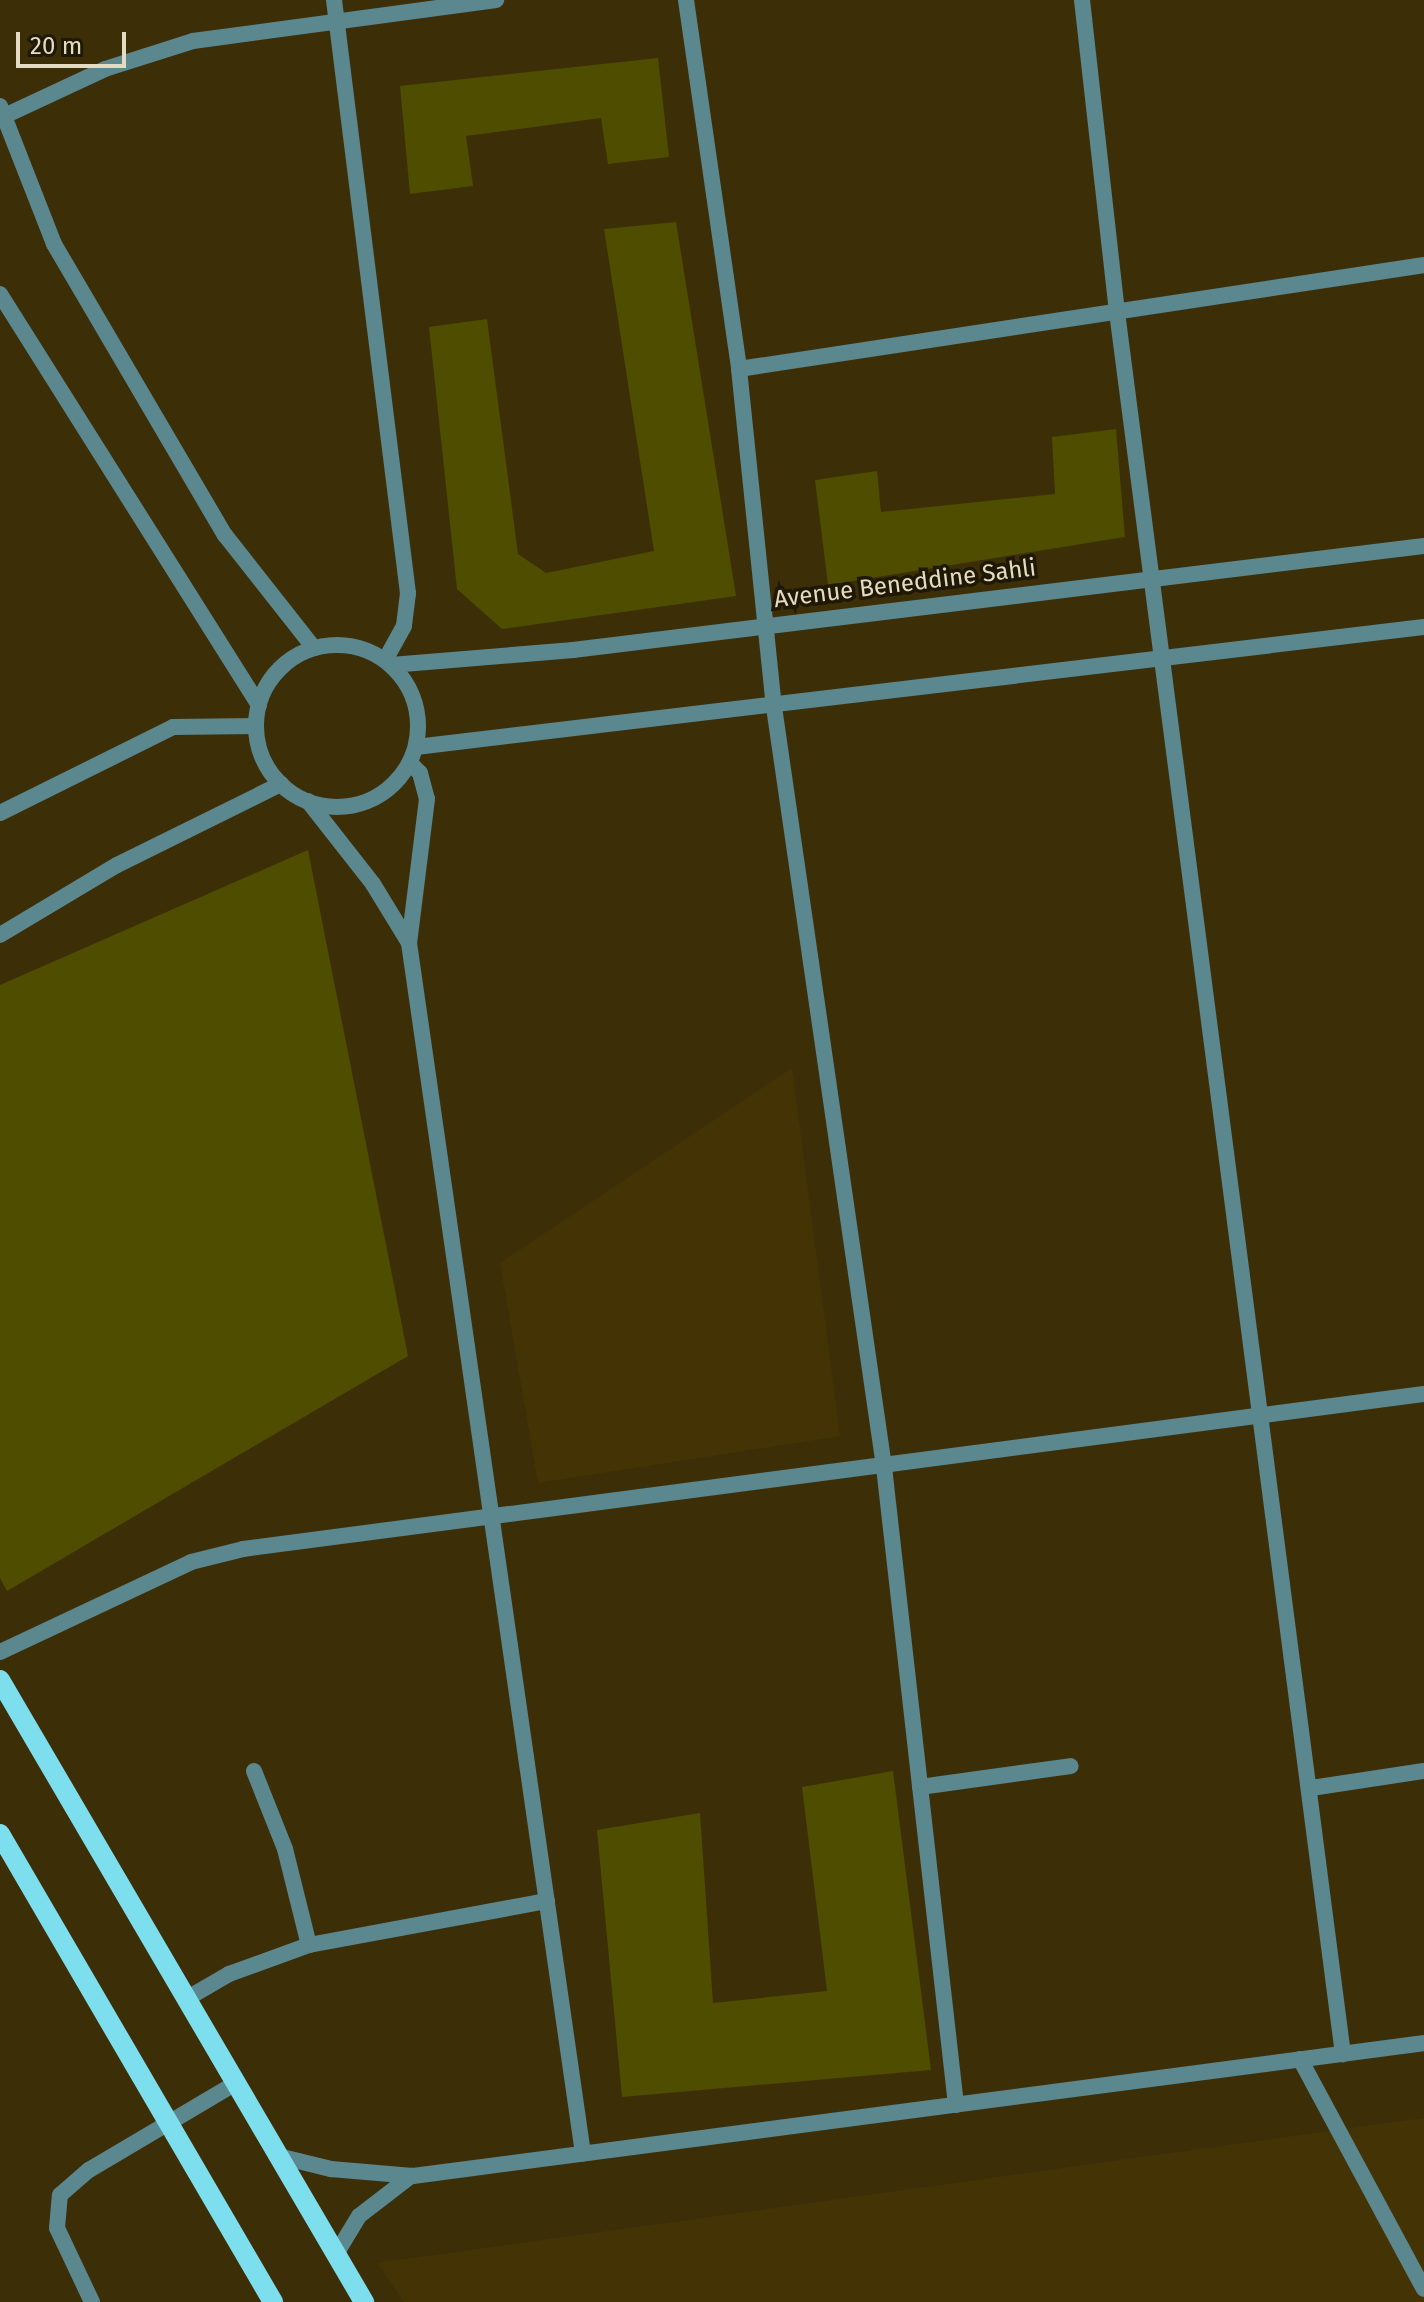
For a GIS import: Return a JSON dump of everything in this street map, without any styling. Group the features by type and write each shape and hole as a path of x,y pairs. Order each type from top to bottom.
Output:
{"main road":[{"path":"0,1680 364,2302"},
{"path":"0,1834 273,2302"}],"street":[{"path":"334,0 408,593 404,626 388,662"},
{"path":"314,648 225,535 69,271 27,186 1,113 149,53 224,36 496,0"},
{"path":"686,0 739,369 774,707 884,1467 956,2105"},
{"path":"1082,0 1117,312 1155,579 1343,2054"},
{"path":"739,369 1424,265"},
{"path":"0,294 259,705"},
{"name":"Avenue Beneddine Sahli","path":"388,662 573,650 1424,546"},
{"path":"583,2154 409,943 427,799 413,755 418,711 404,678 388,662 351,646 314,648 279,669 259,705 256,726 263,757 281,784 308,801 327,806 366,802 384,793 413,755 1424,627"},
{"path":"0,813 173,727 256,726"},
{"path":"0,935 117,865 281,784"},
{"path":"308,801 373,884 409,943"},
{"path":"0,1652 216,1555 1424,1394"},
{"path":"920,1787 1071,1766"},
{"path":"254,1771 285,1849 309,1945"},
{"path":"1311,1788 1424,1771"},
{"path":"186,1999 229,1974 309,1945 547,1901"},
{"path":"278,2156 331,2169 413,2176 1424,2043"},
{"path":"1300,2059 1424,2289"},
{"path":"92,2302 57,2228 60,2195 89,2170 236,2083"},
{"path":"336,2254 375,2200 413,2176"}],"shaded area":[{"path":"792,1068 840,1436 538,1483 500,1263"},
{"path":"1424,2118 1424,2302 404,2302 377,2263"}],"building":[{"path":"658,58 669,157 608,164 601,118 466,136 473,186 410,194 400,86"},
{"path":"676,222 736,596 502,629 457,589 429,327 487,319 518,554 546,573 654,551 604,229"},
{"path":"1116,429 1125,537 828,585 815,480 877,471 881,512 1055,494 1052,437"},
{"path":"308,850 408,1356 7,1591 0,1578 0,985"},
{"path":"893,1771 931,2070 622,2097 597,1830 700,1813 713,2003 827,1991 802,1787"}]}
